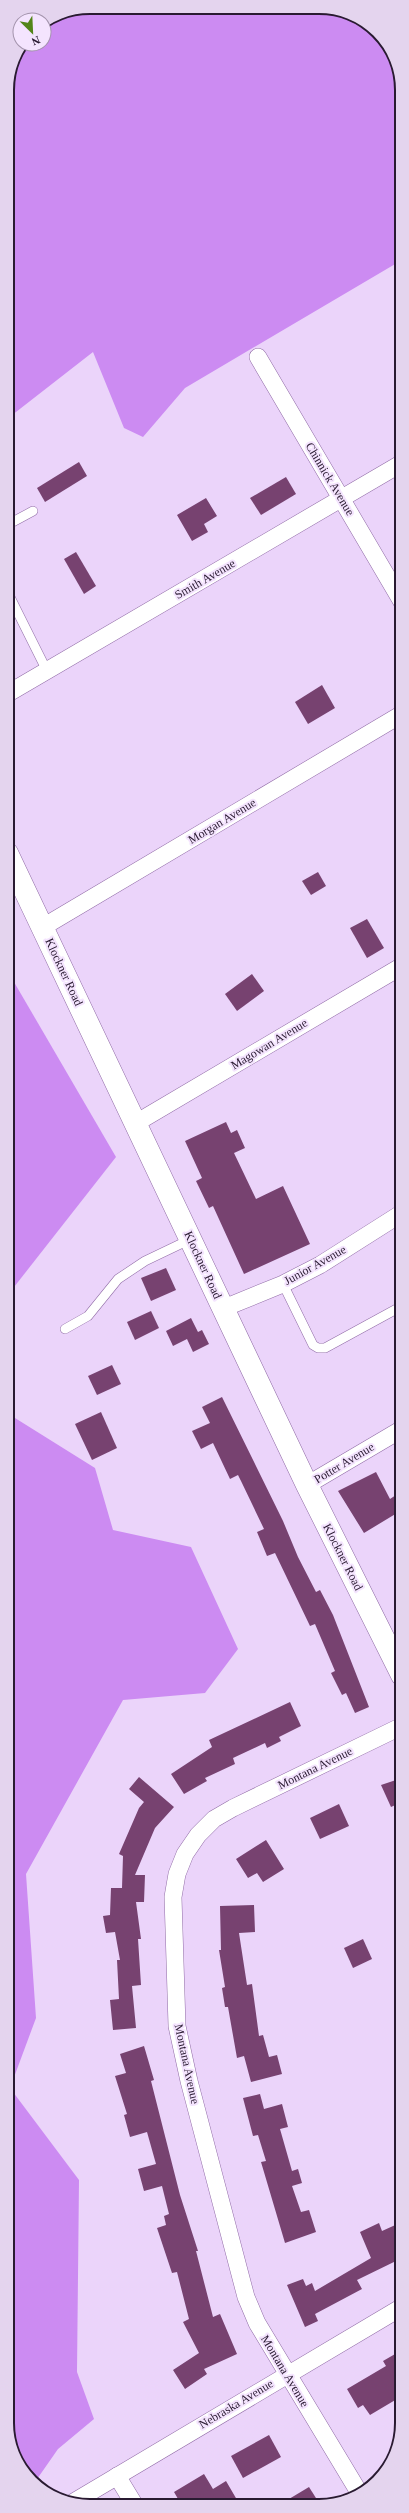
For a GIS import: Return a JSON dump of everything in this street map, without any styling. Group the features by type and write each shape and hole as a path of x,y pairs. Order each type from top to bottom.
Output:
{"main road":[{"name":"Klockner Road","path":"14,867 307,1485 395,1649"}],"street":[{"name":"Chinnick Avenue","path":"258,357 395,590"},
{"name":"Smith Avenue","path":"14,690 395,467"},
{"name":"Morgan Avenue","path":"43,927 395,718"},
{"name":"Magowan Avenue","path":"136,1123 395,970"},
{"name":"Junior Avenue","path":"224,1308 283,1284 320,1265 395,1217"},
{"name":"Potter Avenue","path":"307,1485 395,1433"},
{"name":"Montana Avenue","path":"357,2489 256,2323 246,2297 189,2081 177,2026 173,1897 177,1874 185,1854 198,1835 214,1820 233,1808 395,1729"},
{"name":"Nebraska Avenue","path":"80,2498 286,2374 395,2311"},
{"path":"117,2476 131,2499"}],"lane":[{"path":"14,521 33,511"},
{"path":"14,605 47,671"},
{"path":"65,1328 88,1316 118,1279 145,1260 191,1239"},
{"path":"283,1284 313,1345 318,1348 325,1348 395,1310"}],"shaded area":[{"path":"319,14 339,17 357,24 373,36 385,52 394,75 395,264 185,388 143,437 124,428 93,352 14,414 14,90 15,75 24,52 52,52 52,24 75,15"},
{"path":"14,982 116,1157 14,1287"},
{"path":"14,1417 95,1468 113,1530 191,1547 238,1649 205,1693 123,1700 26,1874 36,2018 14,2077"},
{"path":"14,2093 79,2180 77,2372 94,2419 58,2449 38,2478 24,2461 15,2438"}],"building":[{"path":"79,462 87,476 45,502 37,488"},
{"path":"286,477 296,494 261,515 250,498"},
{"path":"206,498 217,516 204,524 208,532 192,541 177,515"},
{"path":"76,552 96,586 84,594 64,559"},
{"path":"322,685 335,708 308,724 295,702"},
{"path":"318,872 326,886 311,895 302,881"},
{"path":"367,919 384,948 367,958 350,928"},
{"path":"252,974 264,991 237,1011 225,994"},
{"path":"226,1122 231,1133 237,1130 245,1148 234,1153 256,1199 283,1186 310,1244 244,1274 213,1206 209,1208 196,1181 202,1178 185,1141"},
{"path":"166,1268 176,1290 151,1301 141,1278"},
{"path":"151,1311 159,1328 135,1340 127,1322"},
{"path":"191,1318 198,1332 202,1330 209,1344 193,1352 187,1339 173,1346 166,1331"},
{"path":"112,1365 121,1384 97,1395 88,1376"},
{"path":"222,1397 283,1521 298,1557 316,1592 320,1590 333,1615 369,1707 355,1713 346,1693 342,1695 331,1673 335,1671 315,1624 310,1626 275,1553 267,1556 257,1532 264,1529 238,1475 230,1479 213,1443 201,1449 192,1431 210,1423 202,1407"},
{"path":"101,1412 117,1448 92,1460 75,1424"},
{"path":"376,1472 390,1499 395,1496 395,1514 364,1533 338,1491"},
{"path":"290,1702 301,1726 279,1737 281,1741 267,1748 265,1743 233,1758 235,1764 205,1778 207,1781 184,1794 171,1774 212,1747 209,1740"},
{"path":"139,1777 174,1807 155,1828 135,1875 145,1875 144,1902 136,1902 141,1939 138,1939 141,1985 132,1986 136,2028 113,2030 110,2000 119,1999 117,1960 120,1960 115,1932 106,1933 103,1916 110,1915 111,1888 122,1888 123,1856 119,1854 139,1808 144,1802 129,1789"},
{"path":"395,1780 395,1805 391,1807 381,1785"},
{"path":"339,1804 349,1826 320,1839 310,1818"},
{"path":"266,1840 284,1869 263,1882 257,1873 248,1878 236,1859"},
{"path":"254,1905 255,1932 239,1933 247,1985 252,1984 259,2036 263,2035 269,2057 277,2055 282,2074 251,2082 244,2056 237,2058 228,2007 225,2007 222,1988 225,1987 219,1950 221,1950 220,1906"},
{"path":"363,1939 372,1959 353,1968 344,1948"},
{"path":"144,2046 154,2080 151,2081 180,2195 198,2251 196,2251 213,2317 220,2314 237,2354 204,2369 207,2374 185,2389 173,2370 199,2353 183,2322 189,2319 177,2272 172,2273 157,2228 166,2225 164,2216 169,2214 162,2186 144,2191 138,2169 156,2164 147,2132 130,2137 124,2115 127,2114 115,2076 126,2073 120,2054"},
{"path":"260,2094 264,2109 282,2104 288,2127 280,2129 292,2171 298,2169 302,2183 292,2186 301,2212 309,2210 316,2232 285,2243 261,2162 266,2161 258,2135 253,2136 243,2098"},
{"path":"379,2223 382,2231 395,2225 395,2261 357,2280 362,2289 315,2314 318,2321 305,2327 287,2285 303,2279 306,2286 312,2283 315,2291 371,2258 360,2232"},
{"path":"395,2354 395,2400 370,2415 363,2405 358,2408 347,2389 386,2366 383,2361"},
{"path":"269,2435 281,2457 243,2478 231,2456"},
{"path":"204,2474 213,2489 226,2481 236,2499 178,2499 174,2492"},
{"path":"309,2487 317,2499 289,2499"}]}
